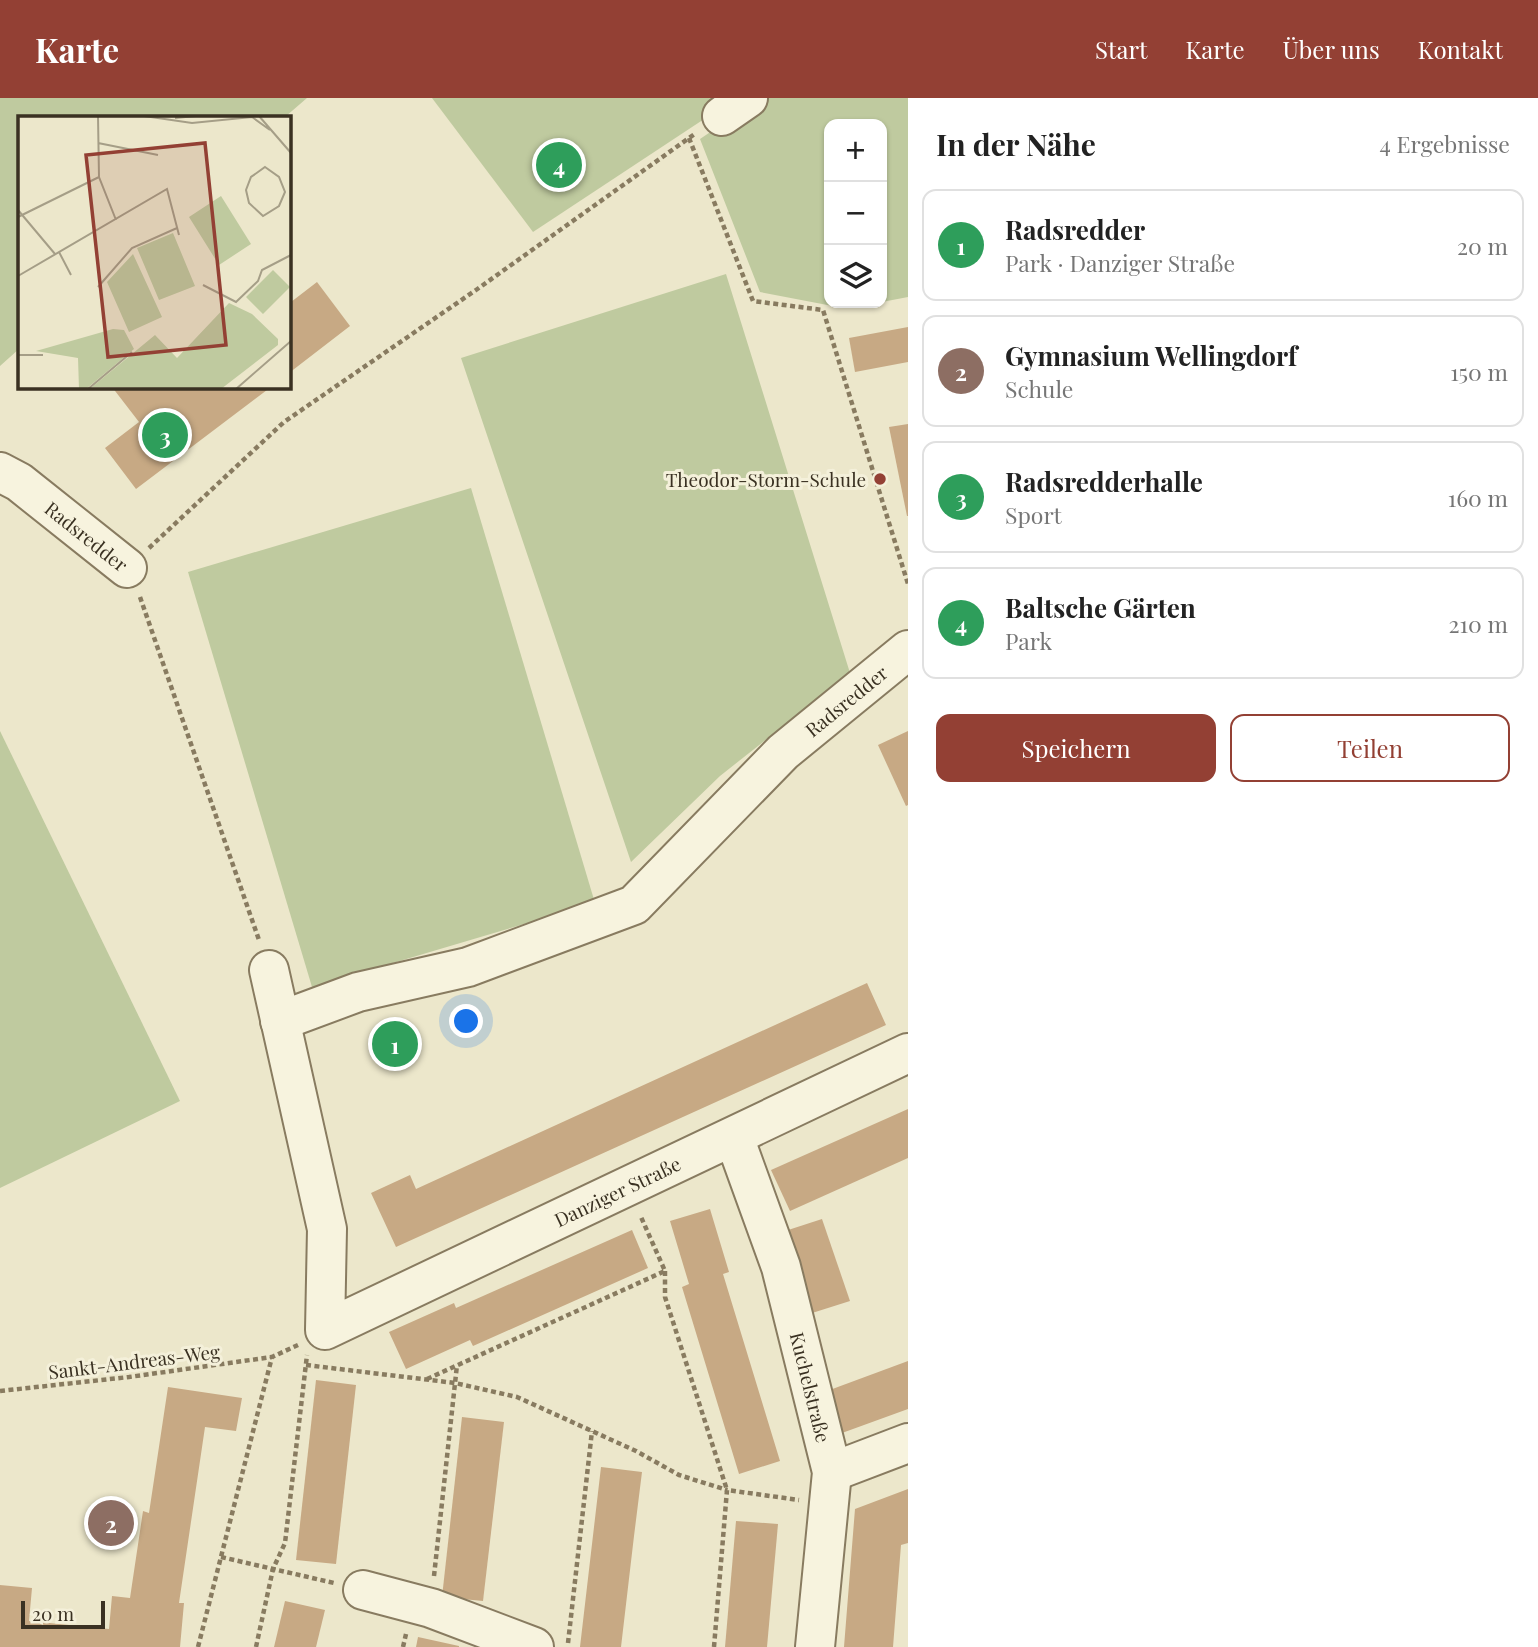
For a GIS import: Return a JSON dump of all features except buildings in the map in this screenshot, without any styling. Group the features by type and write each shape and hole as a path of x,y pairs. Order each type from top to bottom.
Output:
{"street":[{"name":"Radsredder","path":"0,472 19,482 127,568"},
{"name":"Radsredder","path":"280,1021 358,992 468,967 634,905 783,752 908,650"},
{"path":"269,970 327,1229 317,1335"},
{"name":"Danziger Straße","path":"317,1335 908,1053"},
{"name":"Kuchelstraße","path":"734,1137 781,1267 831,1488 815,1647"},
{"path":"831,1488 908,1443"},
{"path":"363,1590 431,1608 534,1647"}],"path":[{"path":"127,568 284,422 476,290 722,115"},
{"path":"689,138 754,301 823,310 908,584"},
{"name":"Radsredder","path":"127,568 145,608 269,970"},
{"path":"628,1187 665,1271 665,1297 727,1490 714,1647"},
{"path":"427,1380 665,1271"},
{"path":"198,1647 272,1357 317,1335"},
{"path":"256,1647 274,1569 285,1543 306,1365 317,1335"},
{"name":"Sankt-Andreas-Weg","path":"0,1391 129,1377 272,1357"},
{"path":"431,1608 457,1364"},
{"path":"306,1365 455,1383 517,1397 636,1451 679,1475 727,1490 831,1488"},
{"path":"567,1647 592,1431"},
{"path":"221,1557 363,1590"}],"green space":[{"path":"0,98 307,98 286,116 18,116 18,350 0,366"},
{"path":"432,98 736,98 533,232"},
{"path":"761,98 908,98 908,297 887,301 887,119 824,119 824,304 760,292 700,139"},
{"path":"726,274 850,673 720,776 631,862 461,358"},
{"path":"471,488 595,903 312,987 188,572"},
{"path":"0,731 180,1101 0,1188"}],"place":[{"name":"Baltsche Gärten","path":"559,165"},
{"name":"Radsredderhalle","path":"165,435"},
{"name":"Theodor-Storm-Schule","path":"880,479"},
{"name":"Radsredder","path":"395,1044"},
{"name":"Gymnasium Wellingdorf","path":"111,1523"}]}
